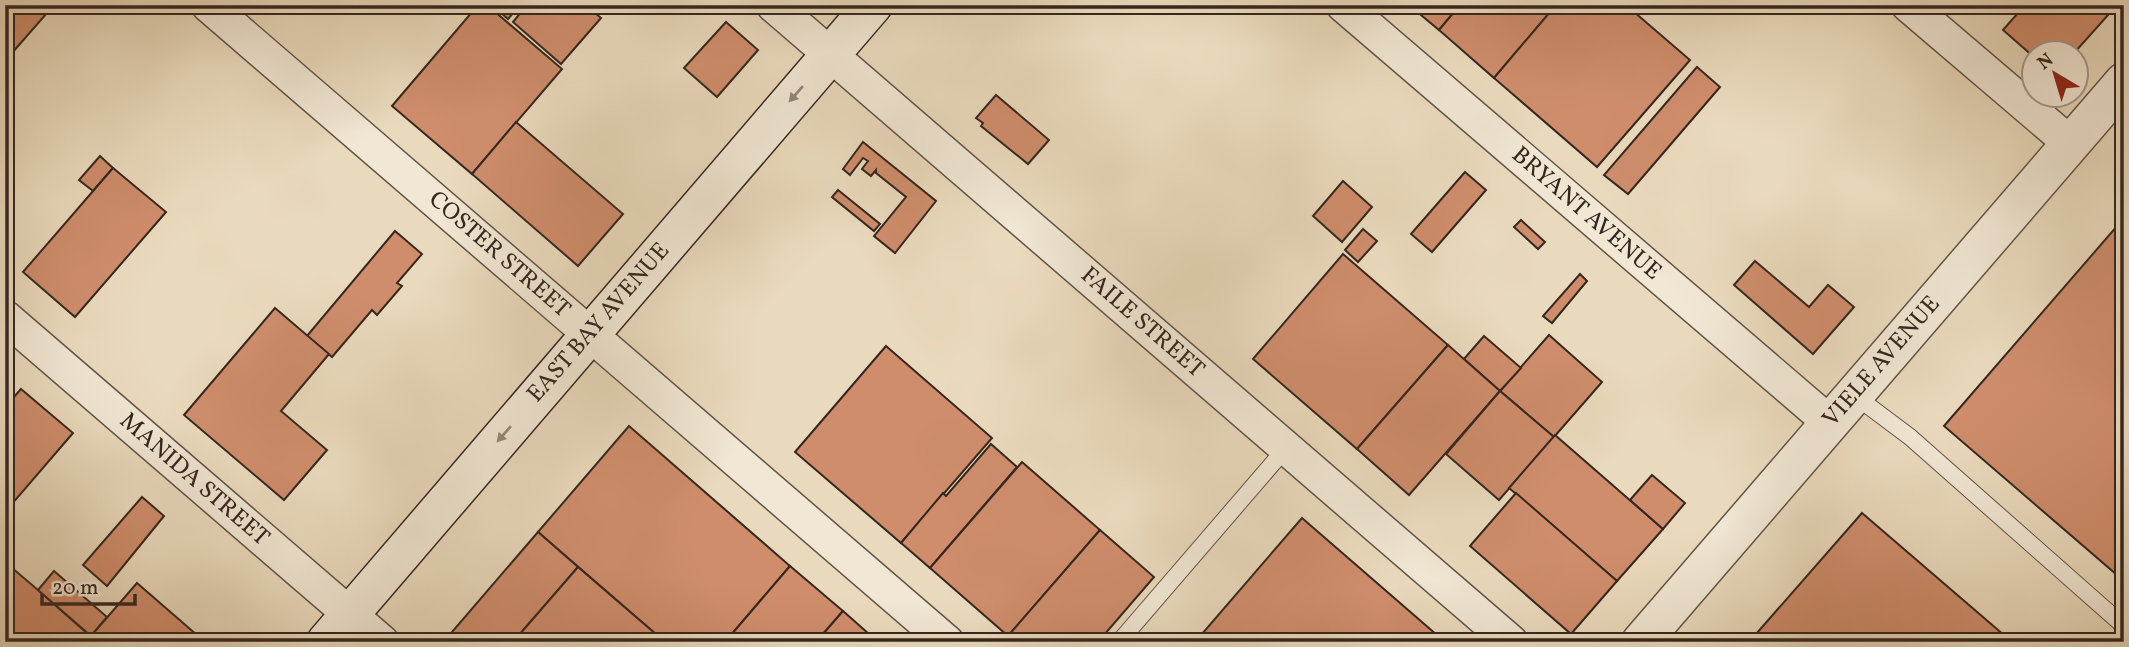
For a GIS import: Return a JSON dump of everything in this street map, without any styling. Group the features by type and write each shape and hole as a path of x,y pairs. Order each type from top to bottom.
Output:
{"main road":[{"name":"EAST BAY AVENUE","path":"338,628 873,5"},
{"name":"VIELE AVENUE","path":"1641,642 2124,82"}],"street":[{"name":"COSTER STREET","path":"208,5 947,642"},
{"name":"FAILE STREET","path":"773,5 1511,642"},
{"name":"BRYANT AVENUE","path":"1343,5 1842,409"},
{"path":"1908,5 2071,144"},
{"name":"MANIDA STREET","path":"5,317 338,628 382,642"}],"lane":[{"name":"BRYANT AVENUE","path":"1842,409 1916,442 2124,626"},
{"path":"1119,642 1286,448"}],"building":[{"path":"5,5 54,5 5,61"},
{"path":"478,5 487,5 562,69 472,174 392,106"},
{"path":"492,5 520,5 508,19"},
{"path":"527,5 586,5 601,18 561,64 513,22"},
{"path":"1409,5 1460,5 1439,30"},
{"path":"1460,5 1556,5 1494,78 1439,30"},
{"path":"1556,5 1626,5 1690,60 1597,167 1494,78"},
{"path":"2025,5 2117,5 2088,38 2021,38 2021,46 2003,30"},
{"path":"726,22 758,50 717,97 684,68"},
{"path":"1697,67 1720,87 1628,194 1604,175"},
{"path":"996,95 1049,140 1028,164 981,126 983,123 976,118"},
{"path":"516,122 623,214 578,266 472,174"},
{"path":"863,142 936,201 895,253 874,236 906,197 876,173 876,170 871,176 862,169 868,161 863,158 850,175 843,169"},
{"path":"100,156 113,168 93,191 79,180"},
{"path":"113,168 166,212 75,317 23,272"},
{"path":"1465,172 1486,190 1432,252 1411,234"},
{"path":"1343,181 1372,207 1342,242 1313,216"},
{"path":"838,190 880,224 874,231 832,197"},
{"path":"2124,218 2124,581 1944,426"},
{"path":"1521,220 1545,242 1538,249 1514,227"},
{"path":"1363,229 1377,241 1358,262 1345,250"},
{"path":"395,231 422,254 397,283 402,286 377,315 372,310 332,357 307,336"},
{"path":"1343,254 1448,345 1357,449 1253,359"},
{"path":"1755,261 1809,307 1828,285 1854,307 1813,354 1734,285"},
{"path":"1580,274 1587,281 1552,323 1543,316"},
{"path":"275,308 329,354 281,411 327,450 284,500 184,415"},
{"path":"1549,335 1602,382 1554,437 1500,391"},
{"path":"1484,336 1521,368 1500,391 1464,359"},
{"path":"1448,345 1500,391 1409,495 1357,449"},
{"path":"886,346 992,438 901,543 795,452"},
{"path":"21,389 73,433 5,512 5,407"},
{"path":"1500,391 1554,437 1499,500 1446,454"},
{"path":"629,426 790,566 725,642 665,642 538,532"},
{"path":"1555,435 1663,529 1617,581 1509,488"},
{"path":"991,444 1017,467 930,568 901,543 943,493 946,496"},
{"path":"1022,462 1100,530 1008,636 930,568"},
{"path":"1652,475 1685,503 1663,529 1630,500"},
{"path":"1516,493 1617,581 1571,634 1470,546"},
{"path":"142,497 164,516 107,586 83,565"},
{"path":"1862,513 2012,642 1749,642"},
{"path":"1302,518 1445,642 1195,642"},
{"path":"1100,530 1154,577 1098,642 1014,642 1008,636"},
{"path":"538,532 578,567 513,642 449,642 446,639"},
{"path":"5,562 38,590 97,642 5,642"},
{"path":"790,566 843,611 816,642 725,642"},
{"path":"578,567 665,642 513,642"},
{"path":"54,571 107,617 91,636 38,590"},
{"path":"137,583 205,642 97,642 91,636"},
{"path":"843,611 878,642 816,642"}]}
